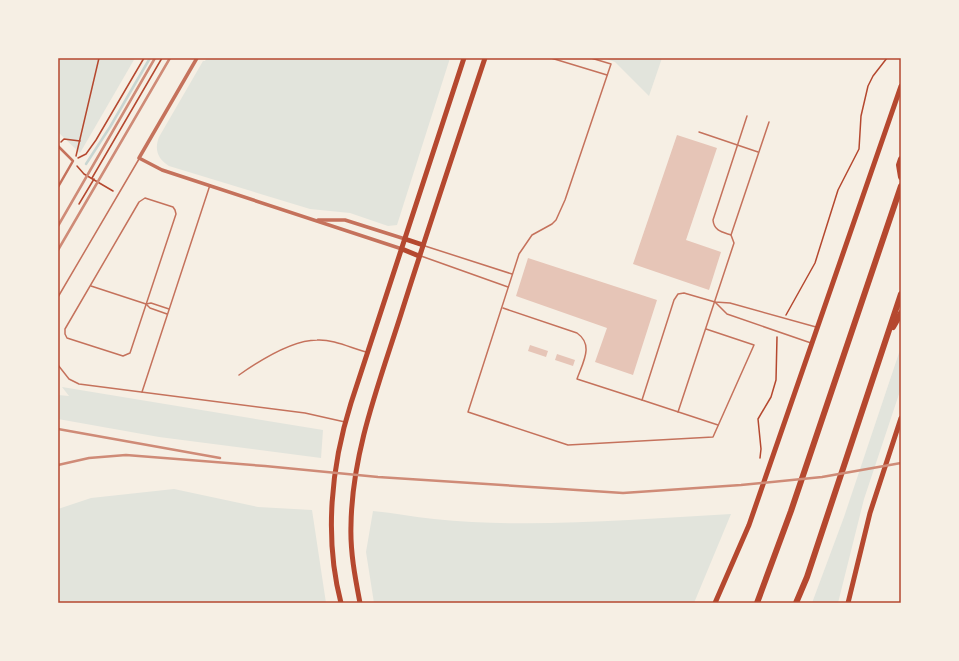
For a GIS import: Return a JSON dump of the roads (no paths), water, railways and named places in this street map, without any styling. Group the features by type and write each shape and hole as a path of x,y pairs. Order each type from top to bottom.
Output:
{"highway":[{"path":"901,159 899,165 901,177"},
{"path":"757,603 794,504 901,186"},
{"path":"796,603 901,294"},
{"path":"887,337 901,313"}],"main road":[{"path":"341,603 333,543 332,503 336,462 345,422 464,58"},
{"path":"360,603 351,549 351,525 353,484 363,432 419,256 485,58"},
{"path":"715,603 749,525 901,86"},
{"path":"405,239 423,245"},
{"path":"402,249 419,256"},
{"path":"848,603 868,520 901,418"}],"street":[{"path":"197,58 140,158 153,167 402,249"},
{"path":"58,146 73,161 58,187"},
{"path":"315,220 345,220 405,239"}],"lane":[{"path":"551,58 607,75"},
{"path":"591,58 611,64 561,212 552,224 532,235 519,254 468,412 568,445 713,437 754,345 706,329"},
{"path":"731,235 718,230 714,226 713,220 747,116"},
{"path":"678,412 734,243 731,235 769,122"},
{"path":"700,132 759,152"},
{"path":"58,297 140,158"},
{"path":"142,392 210,185"},
{"path":"145,198 173,207 176,210 146,304 130,353 128,355 123,356 67,338 64,334 65,328 139,202 145,198"},
{"path":"423,245 512,274"},
{"path":"419,256 508,287"},
{"path":"90,286 146,304 151,303 169,309"},
{"path":"642,400 674,300 678,294 684,293 715,302 730,303 784,320 817,328"},
{"path":"715,302 726,314 812,344"},
{"path":"146,304 150,308 167,314"},
{"path":"502,308 577,333 583,338 587,344 577,379 718,425"},
{"path":"239,375 262,360 303,342 318,340 368,352"},
{"path":"58,365 70,379 79,384 304,413 345,422"},
{"path":"900,603 901,599"}],"waterway":[{"path":"86,164 110,127 150,58"}],"railway":[{"path":"58,226 155,58"},
{"path":"58,250 170,58"},
{"path":"58,429 220,458"},
{"path":"58,465 89,458 126,455 378,477 623,493 741,485 822,477 901,463"}]}
